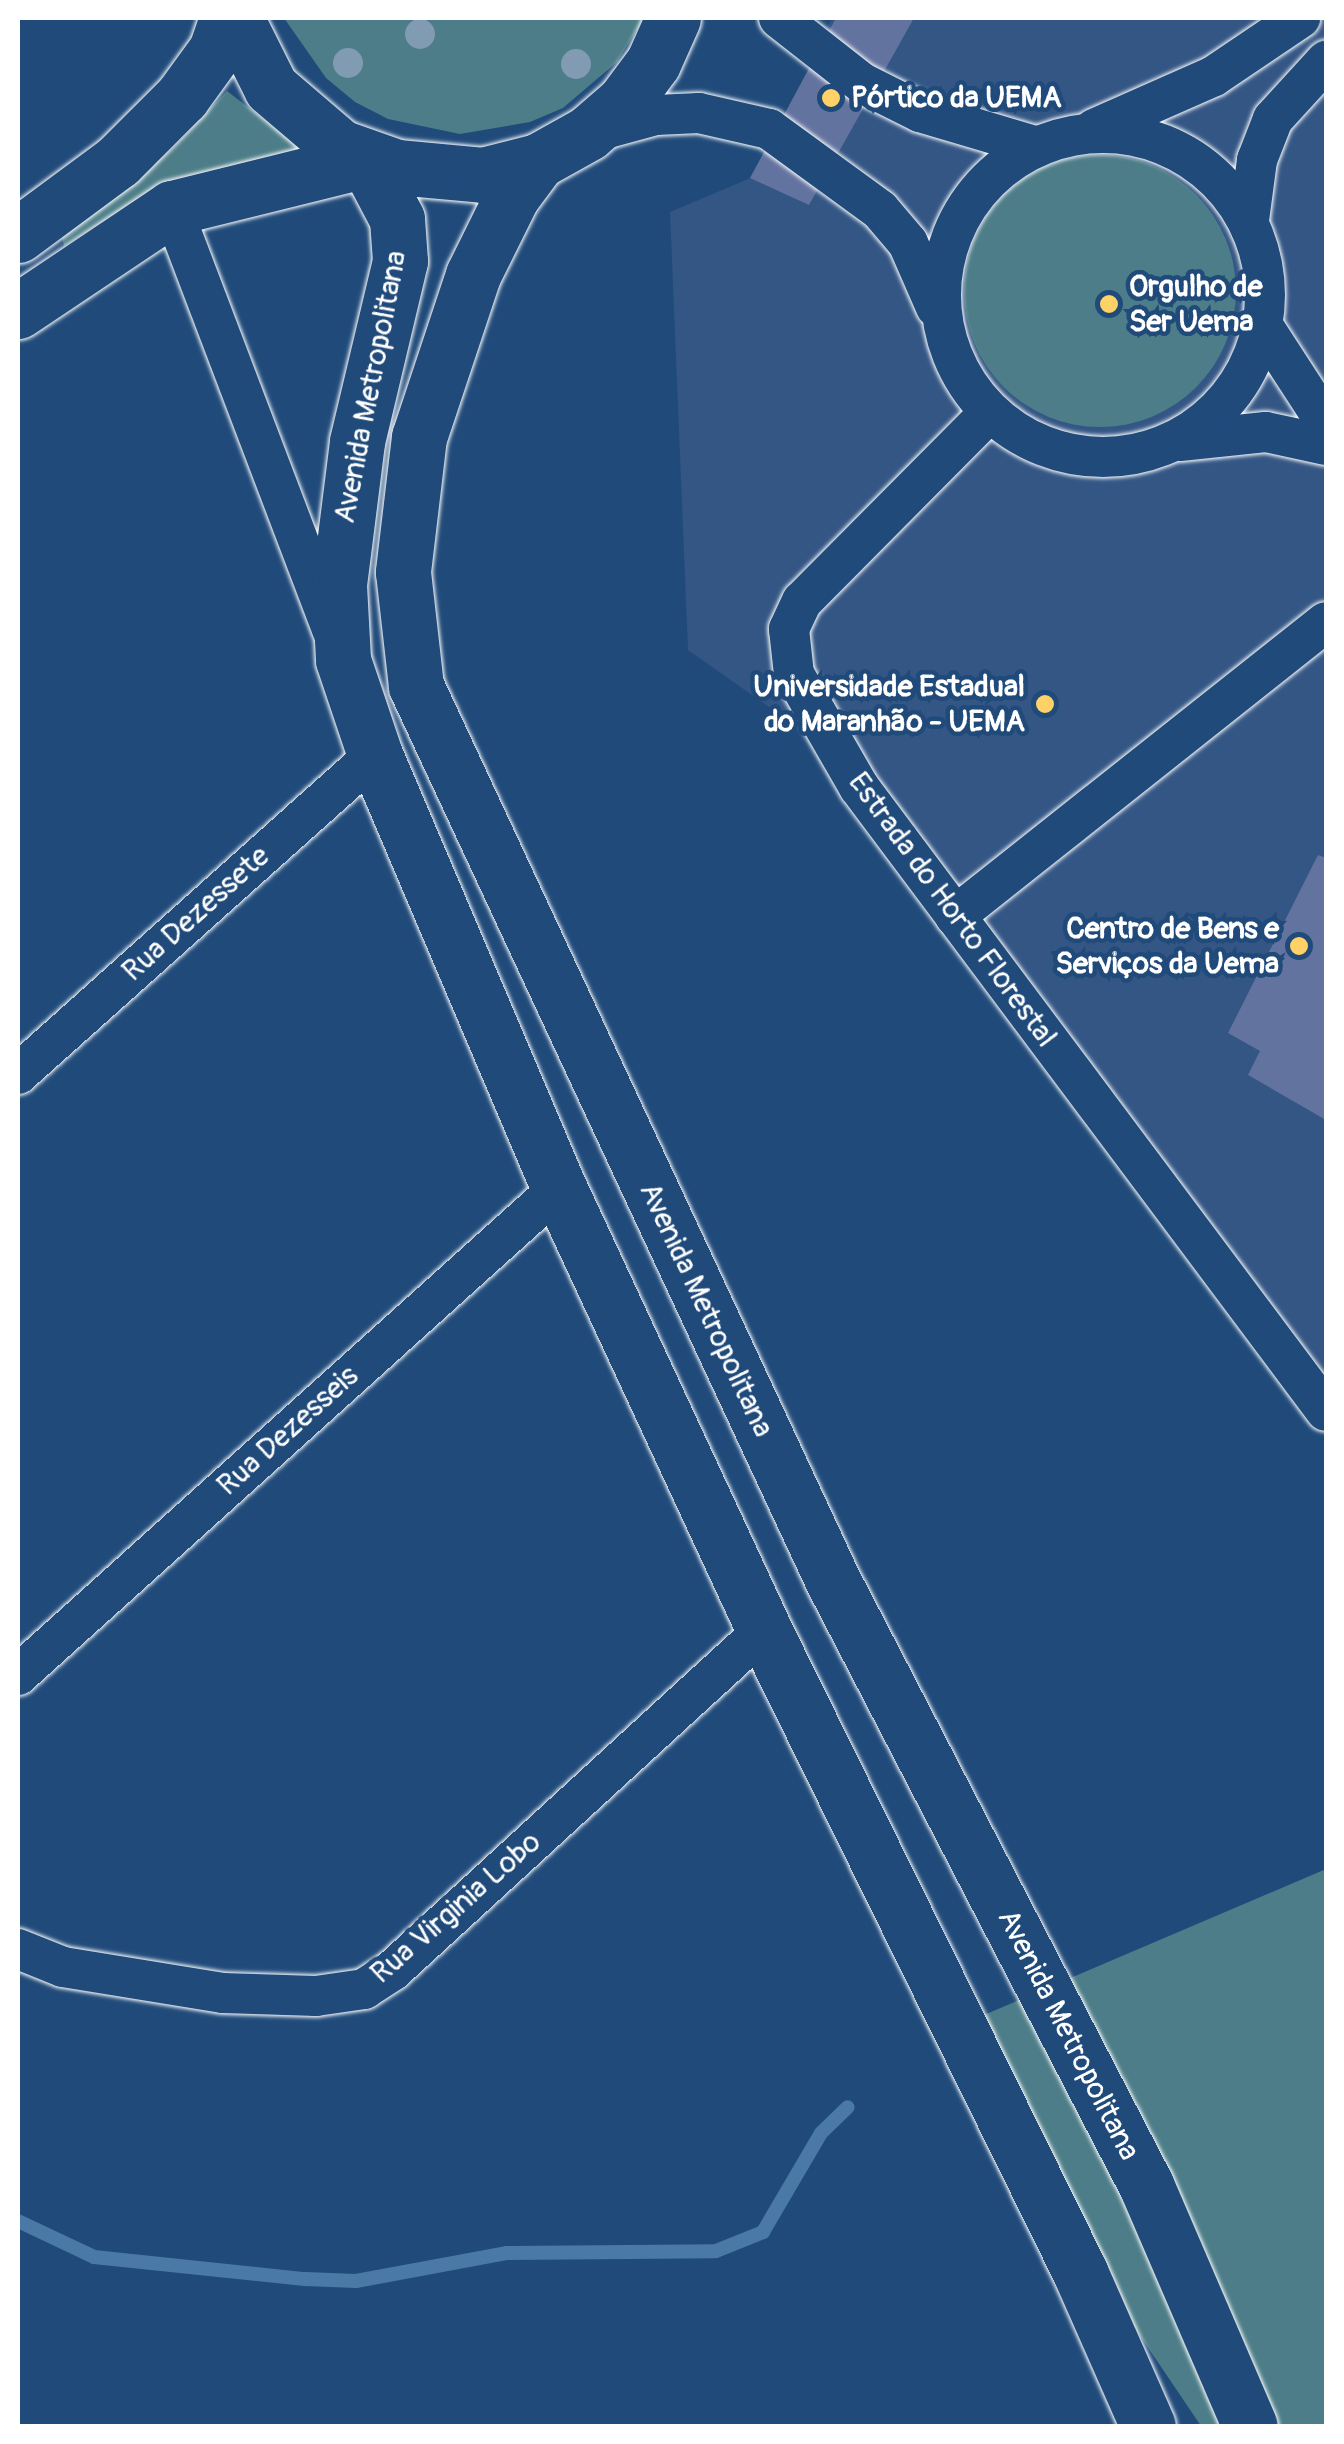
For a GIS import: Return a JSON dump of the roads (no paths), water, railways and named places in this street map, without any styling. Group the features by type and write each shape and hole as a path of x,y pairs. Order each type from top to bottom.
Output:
{"main road":[{"path":"18,235 118,161 182,96 216,50 227,18"},
{"path":"236,18 247,49 292,110 366,160"},
{"path":"18,312 172,208 366,160 482,175 538,161 588,133 624,102 653,63 673,18"},
{"name":"Avenida Metropolitana","path":"366,160 397,219 400,260 348,494 339,585 343,660 376,754 559,1188 764,1630 1080,2272 1148,2426"},
{"name":"Avenida Metropolitana","path":"538,161 512,196 473,275 419,436 403,572 416,686 832,1578 1146,2185 1250,2426"}],"street":[{"path":"779,18 862,83 920,112 1035,146"},
{"path":"940,320 942,268 958,218 992,176 1035,146 1086,132 1214,76 1300,18"},
{"path":"1248,220 1257,160 1273,120 1326,61"},
{"path":"588,133 656,115 698,113 769,130 880,210 908,243 957,370 989,414 1029,441 1075,456 1124,457 1172,443 1266,432 1326,445"},
{"path":"1086,132 1134,134 1181,150 1220,180 1248,220 1264,272 1263,326 1245,374 1214,414 1172,443"},
{"path":"172,208 343,660"},
{"path":"1263,326 1326,423"},
{"name":"Estrada do Horto Florestal","path":"989,414 802,601 789,629 794,674 828,739 955,916 1326,1412"},
{"path":"955,916 1326,622"},
{"name":"Rua Dezessete","path":"18,1074 376,754"},
{"name":"Rua Dezesseis","path":"18,1675 559,1188"},
{"name":"Rua Virginia Lobo","path":"18,1949 62,1968 223,1994 316,1996 364,1988 393,1970 764,1630"}],"waterway":[{"path":"18,2221 94,2257 305,2279 356,2281 507,2253 716,2251 763,2232 821,2133 848,2107"}],"place":[{"name":"Pórtico da UEMA","path":"831,98"},
{"name":"Orgulho de Ser Uema","path":"1109,304"},
{"name":"Universidade Estadual do Maranhão - UEMA","path":"1045,704"},
{"name":"Centro de Bens e Serviços da Uema","path":"1299,946"}]}
